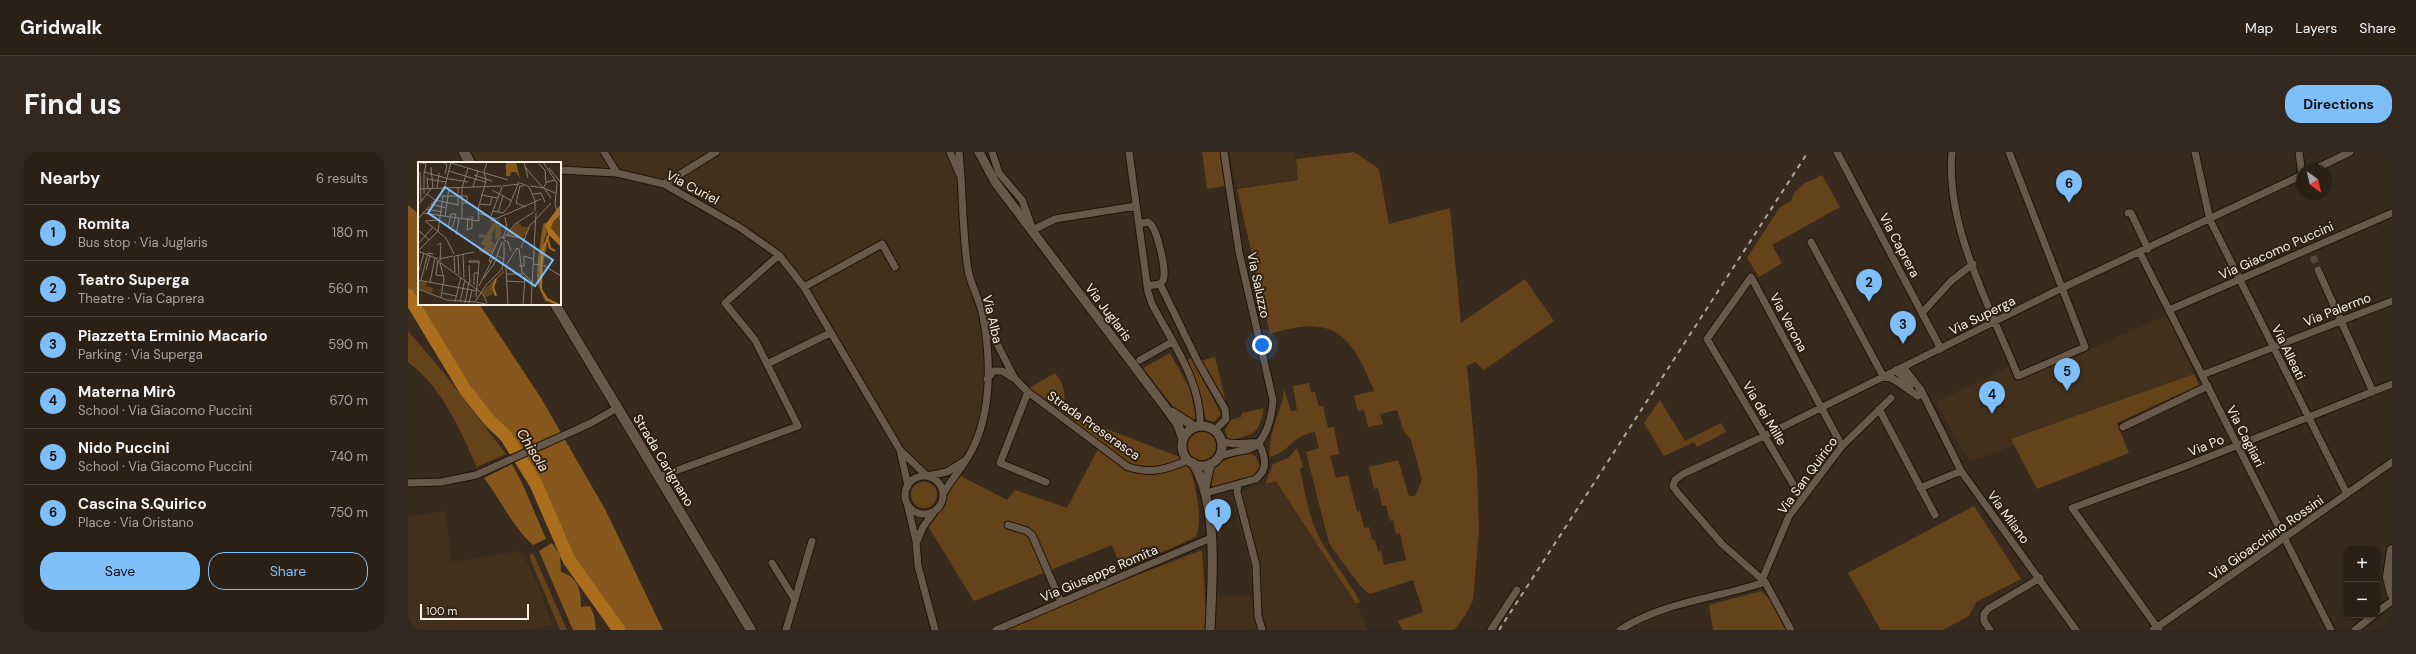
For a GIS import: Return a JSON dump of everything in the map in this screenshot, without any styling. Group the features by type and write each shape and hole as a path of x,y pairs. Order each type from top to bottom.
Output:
{"main road":[{"path":"464,152 469,162"},
{"name":"Strada Carignano","path":"556,305 616,408 751,630"},
{"path":"2392,550 2388,577 2392,594"}],"street":[{"path":"604,152 617,173"},
{"path":"664,184 716,152"},
{"name":"Via Alba","path":"950,152 962,180"},
{"name":"Via Alba","path":"944,494 952,477 966,460 979,430 989,358 983,314 968,272 964,240 962,180 959,152"},
{"name":"Via Juglaris","path":"992,152 999,173 1022,200 1033,230"},
{"path":"1129,152 1147,286 1152,304 1196,389 1201,412 1198,426"},
{"name":"Via Saluzzo","path":"1224,152 1239,252 1273,400 1268,424 1259,443"},
{"name":"Via Caprera","path":"1837,152 1940,349"},
{"path":"1952,152 1957,217 1972,264 2018,376 2085,347 2009,152"},
{"name":"Via Alleati","path":"2195,152 2210,220 2347,494"},
{"path":"2299,152 2301,164"},
{"path":"2325,164 2346,153"},
{"name":"Via Juglaris","path":"981,154 995,182 1033,230 1166,408 1178,425 1183,439"},
{"name":"Via Curiel","path":"561,170 617,173 664,184 739,227 779,255 804,286 830,333 900,450 927,476"},
{"name":"Via Superga","path":"1764,581 1722,544 1677,492 1673,486 1675,480 1683,474 1764,436 2062,288 2140,253 2296,178"},
{"path":"1033,230 1055,219 1136,206"},
{"path":"2128,213 2131,213 2148,249"},
{"name":"Via Giacomo Puccini","path":"2169,310 2392,213"},
{"path":"1139,224 1148,222 1155,229 1164,270 1164,278 1160,284 1147,286"},
{"path":"1810,242 1883,376 1893,379 1918,396"},
{"path":"804,286 882,244 895,266"},
{"path":"2309,248 2313,256"},
{"name":"Via Cagliari","path":"2140,253 2331,630"},
{"path":"659,477 798,426 755,340 725,302 779,255"},
{"path":"1922,313 1951,281 1972,264"},
{"path":"2318,270 2373,392"},
{"name":"Via Verona","path":"1707,339 1751,277 1842,446"},
{"path":"1160,284 1186,339 1227,413 1226,419 1215,430"},
{"name":"Via Palermo","path":"2202,375 2392,301"},
{"name":"Strada Preserasca","path":"983,314 1016,379 1028,392 1128,467 1143,472 1158,470 1190,461"},
{"path":"767,364 830,333"},
{"path":"1140,360 1186,339"},
{"name":"Via dei Mille","path":"1707,339 1802,499"},
{"path":"989,358 995,354 1000,354 1005,358"},
{"path":"1914,381 1913,369 1916,360"},
{"name":"Via Milano","path":"1903,367 1920,390 1961,471 2040,578 2076,630"},
{"name":"Via Milano","path":"1896,370 1931,413"},
{"name":"Strada Preserasca","path":"987,379 994,372 1002,371 1016,379"},
{"name":"Via Po","path":"2157,629 2072,508 2308,418 2392,384"},
{"path":"2123,427 2208,386"},
{"path":"1028,392 1000,464 1046,482"},
{"name":"Via San Quirico","path":"1764,581 1789,516 1842,446 1891,398"},
{"path":"408,483 441,482 487,470 565,434 616,408"},
{"name":"Via Juglaris","path":"1166,408 1198,426"},
{"path":"1879,409 1935,515"},
{"path":"1205,491 1190,461 1183,451 1183,439 1190,430 1198,426 1215,430 1222,441 1233,445 1248,442 1259,443"},
{"path":"1219,457 1222,441"},
{"path":"1190,461 1198,465 1210,464 1226,453 1250,449 1259,443"},
{"path":"1205,491 1238,485 1256,479 1262,474 1266,464 1259,443"},
{"name":"Via Curiel","path":"900,450 908,486"},
{"path":"935,630 918,566 916,542 905,494 908,486 919,477 947,472 966,460"},
{"name":"Via Gioacchino Rossini","path":"2157,629 2392,462"},
{"path":"1210,464 1205,491 1211,538 1213,574 1210,630"},
{"path":"1920,488 1961,471"},
{"path":"916,542 923,527 934,512 940,507 944,494 938,482 927,476"},
{"path":"1238,485 1237,492 1256,565 1258,616 1262,630"},
{"path":"907,503 910,508 922,514 934,512"},
{"path":"1008,525 1027,531 1032,535 1061,602"},
{"name":"Via Giuseppe Romita","path":"996,630 1211,538"},
{"path":"786,630 812,541"},
{"path":"772,563 795,600"},
{"path":"1990,630 1984,614 1988,609 2040,578"},
{"path":"1620,630 1635,620 1764,581 1791,630"},
{"path":"1491,630 1516,590"},
{"path":"2380,610 2392,601"},
{"path":"2355,630 2370,618"}],"shaded area":[{"path":"464,152 950,152 962,180 968,272 983,314 989,358 979,430 966,460 947,472 927,476 900,450 804,287 779,255 698,202 637,177 561,170 561,162 469,162"},
{"path":"1202,152 1220,152 1225,186 1207,189"},
{"path":"1229,152 1294,152 1298,179 1237,188"},
{"path":"1354,152 1379,169 1389,224 1450,208 1461,323 1525,279 1554,321 1484,370 1475,362 1467,366 1477,471 1479,532 1473,600 1465,616 1454,630 1402,630 1398,621 1423,612 1413,580 1370,594 1366,592 1329,543 1306,452 1319,448 1315,432 1301,436 1283,451 1270,457 1271,440 1281,406 1284,389 1291,411 1297,410 1293,386 1309,383 1311,392 1315,392 1319,407 1323,406 1328,428 1334,427 1339,454 1330,456 1336,478 1348,475 1357,512 1360,511 1364,528 1369,527 1372,540 1375,540 1378,552 1381,551 1384,565 1406,560 1400,533 1396,534 1393,520 1390,521 1386,505 1382,506 1378,488 1374,489 1369,467 1398,460 1409,496 1415,496 1422,480 1411,440 1404,432 1397,410 1380,414 1383,424 1368,427 1364,410 1358,411 1354,396 1374,391 1366,371 1357,355 1348,342 1337,333 1325,328 1310,326 1292,328 1270,334 1237,189 1298,180 1296,159"},
{"path":"1822,175 1840,207 1772,245 1782,263 1759,277 1747,258 1780,207 1791,201 1794,193 1803,184"},
{"path":"408,205 418,213 418,305 480,305 541,398 606,511 663,630 619,630 569,560 536,484 506,437 466,391 408,306"},
{"path":"2167,315 2194,374 2012,439 2015,445 1971,462 1957,441 1936,402 2009,367 2015,381 2027,377"},
{"path":"408,331 444,373 506,454 477,467 457,424 440,396 420,372 408,362"},
{"path":"1170,353 1190,389 1196,417 1192,422 1182,418 1143,368"},
{"path":"1215,357 1226,403 1223,402 1200,361"},
{"path":"1191,358 1221,414 1214,422 1206,419 1198,390 1184,362"},
{"path":"1055,373 1063,387 1064,413 1188,460 1199,508 1196,537 1122,570 1112,545 974,601 926,523 955,473 1007,500 1015,490 1067,508 1098,449 1026,390"},
{"path":"2194,374 2199,385 2117,423 2129,453 2037,489 2011,439"},
{"path":"1660,400 1685,441 1721,423 1726,432 1697,447 1694,442 1664,456 1644,423"},
{"path":"1264,408 1260,424 1254,432 1229,441 1225,431 1230,420 1241,417 1242,413"},
{"path":"1202,432 1208,433 1212,436 1215,440 1215,452 1212,456 1208,459 1202,460 1196,459 1192,456 1189,452 1188,446 1189,440 1192,436 1196,433"},
{"path":"1297,448 1303,467 1300,469 1307,504 1315,529 1360,602 1356,604 1276,481 1265,484 1273,464 1288,458"},
{"path":"1251,454 1256,457 1260,466 1253,476 1245,480 1214,489 1212,487 1210,473 1214,468 1233,457"},
{"path":"512,464 523,485 546,539 533,545 519,530 484,478"},
{"path":"1276,480 1358,608 1368,630 1215,630 1217,595 1253,596 1250,565 1231,495"},
{"path":"924,482 933,486 937,495 933,504 924,508 915,504 911,495 915,486"},
{"path":"1974,506 2021,579 1976,602 1969,616 1943,630 1881,630 1848,573"},
{"path":"445,511 452,562 520,551 531,570 553,625 525,630 408,630 408,514 412,516"},
{"path":"552,543 560,555 561,572 571,577 577,585 581,607 590,606 594,615 596,630 573,630 539,551"},
{"path":"1202,550 1207,630 996,630"},
{"path":"533,553 567,630 560,630 529,556"},
{"path":"1761,591 1768,597 1787,630 1713,630 1709,605"}],"waterway":[{"name":"Chisola","path":"408,295 466,391 490,421 506,436 536,484 569,560 619,630"}],"tunnel":[{"path":"2313,256 2318,270"}],"railway":[{"path":"1499,630 1808,152"}],"place":[{"name":"Cascina S.Quirico","path":"2069,203"},
{"name":"Teatro Superga","path":"1869,302"},
{"name":"Piazzetta Erminio Macario","path":"1903,344"},
{"name":"Nido Puccini","path":"2067,391"},
{"name":"Materna Mirò","path":"1992,414"},
{"name":"Romita","path":"1218,532"}]}
